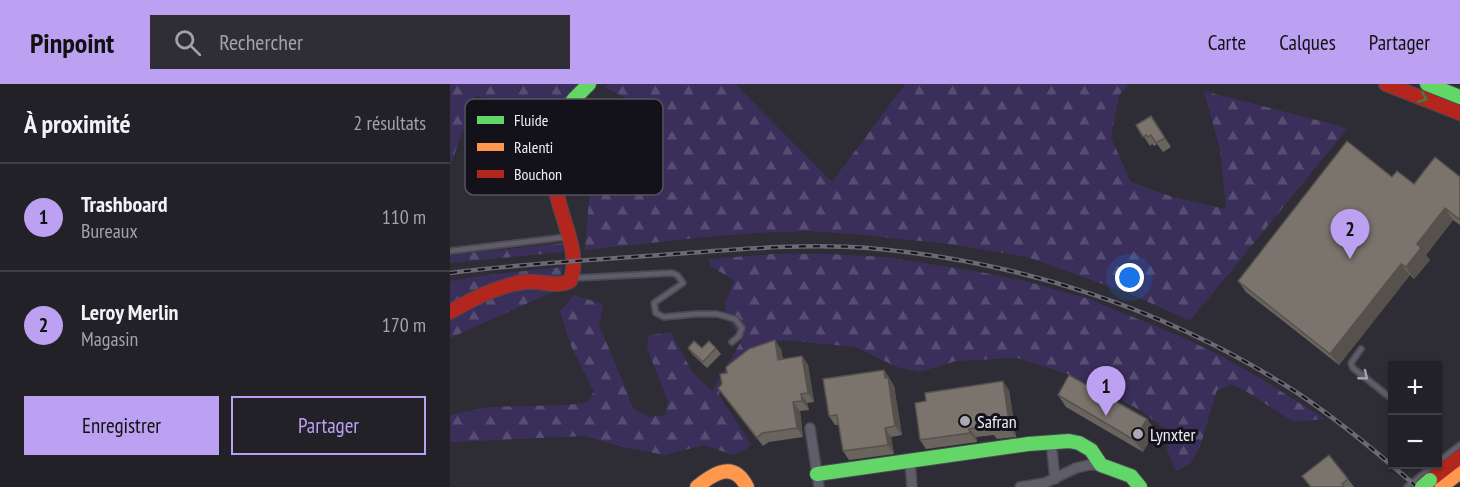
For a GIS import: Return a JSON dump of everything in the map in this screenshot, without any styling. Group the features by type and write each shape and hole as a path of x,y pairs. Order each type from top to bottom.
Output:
{"main road":[{"path":"575,99 589,84"},
{"path":"1386,84 1460,113"},
{"path":"1427,84 1460,97"},
{"path":"450,312 465,302 508,284 542,281 569,283 572,279 573,258 556,195"},
{"path":"818,480 910,461 1069,441 1079,443 1091,450 1101,465 1131,476 1140,487"},
{"path":"1431,485 1460,457"},
{"path":"697,487 720,471 733,471 742,477 747,487"},
{"path":"1431,485 1460,472"}],"street":[{"path":"810,428 818,480"},
{"path":"1051,442 1055,479"},
{"path":"910,461 912,487"},
{"path":"1020,487 1045,483 1076,468 1101,465"}],"lane":[{"path":"450,252 568,236"},
{"path":"572,279 677,274 682,283 654,303 656,313 663,317 717,314 735,319 742,328 739,336 732,342"},
{"path":"1361,348 1351,363 1353,368 1388,396"},
{"path":"1442,458 1460,445"},
{"path":"1407,487 1429,469"}],"green space":[{"path":"450,84 578,84 567,99 485,99 476,95 475,99 465,99 465,125 450,166"},
{"path":"609,84 735,84 832,182 905,84 1129,84 1119,95 1111,138 1131,182 1173,197 1226,209 1220,150 1204,91 1348,128 1190,321 1133,295 1027,257 950,244 811,231 716,236 585,250 590,195 663,195 663,99 628,99 604,87"},
{"path":"564,243 563,252 450,263 450,255"},
{"path":"774,254 885,257 1025,281 1086,298 1180,336 1223,357 1325,419 1294,422 1244,390 1232,385 1217,390 1200,447 1190,464 1176,471 1167,450 1165,429 1140,410 1071,375 1017,358 956,361 920,372 897,367 855,347 783,340 751,349 722,379 719,395 751,444 733,455 704,445 665,455 584,436 450,441 450,415 489,407 586,403 594,392 571,346 560,311 574,295 603,304 599,326 633,408 648,417 665,415 668,401 647,348 649,335 671,332 692,372 712,391 742,340 724,314 734,280 710,266 709,259"},
{"path":"563,267 557,290 450,338 450,281"}],"building":[{"path":"1151,116 1165,138 1156,143 1151,135 1143,137 1136,125"},
{"path":"1347,141 1392,177 1397,171 1414,184 1435,157 1460,177 1460,220 1445,208 1417,244 1421,248 1406,267 1401,264 1330,354 1238,281"},
{"path":"775,340 778,360 802,356 808,393 801,394 802,401 793,402 797,428 762,433 757,438 718,388 722,384 720,374 727,373 726,367 749,349"},
{"path":"694,341 702,348 709,341 716,348 703,362 688,348"},
{"path":"884,370 885,378 888,377 895,426 885,428 888,445 843,451 837,415 829,416 823,379"},
{"path":"1069,375 1147,419 1134,440 1058,395"},
{"path":"1003,381 1010,428 991,430 990,425 969,429 970,433 920,440 915,403 926,401 925,393"},
{"path":"1329,455 1348,479 1342,484 1344,487 1311,487 1302,476"}],"railway":[{"path":"450,273 739,249 816,246 868,248 982,264 1092,294 1146,314 1250,364 1330,416 1417,487"}],"traffic: fast":[{"path":"574,99 589,84"},
{"path":"1427,84 1460,97"},
{"path":"817,474 1028,444 1069,441 1079,443 1091,450 1101,465 1131,476 1140,487"},
{"path":"1422,487 1430,480"}],"traffic: slow":[{"path":"697,487 711,477 724,472 736,474 747,487"},
{"path":"1441,487 1460,472"}],"traffic: jam":[{"path":"1386,84 1460,113"},
{"path":"450,312 504,286 524,282 559,284 570,281 573,257 557,195"},
{"path":"1430,480 1460,457"}],"place":[{"name":"Leroy Merlin","path":"1350,259"},
{"name":"Trashboard","path":"1106,416"},
{"name":"Safran","path":"965,421"},
{"name":"Lynxter","path":"1138,434"}]}
